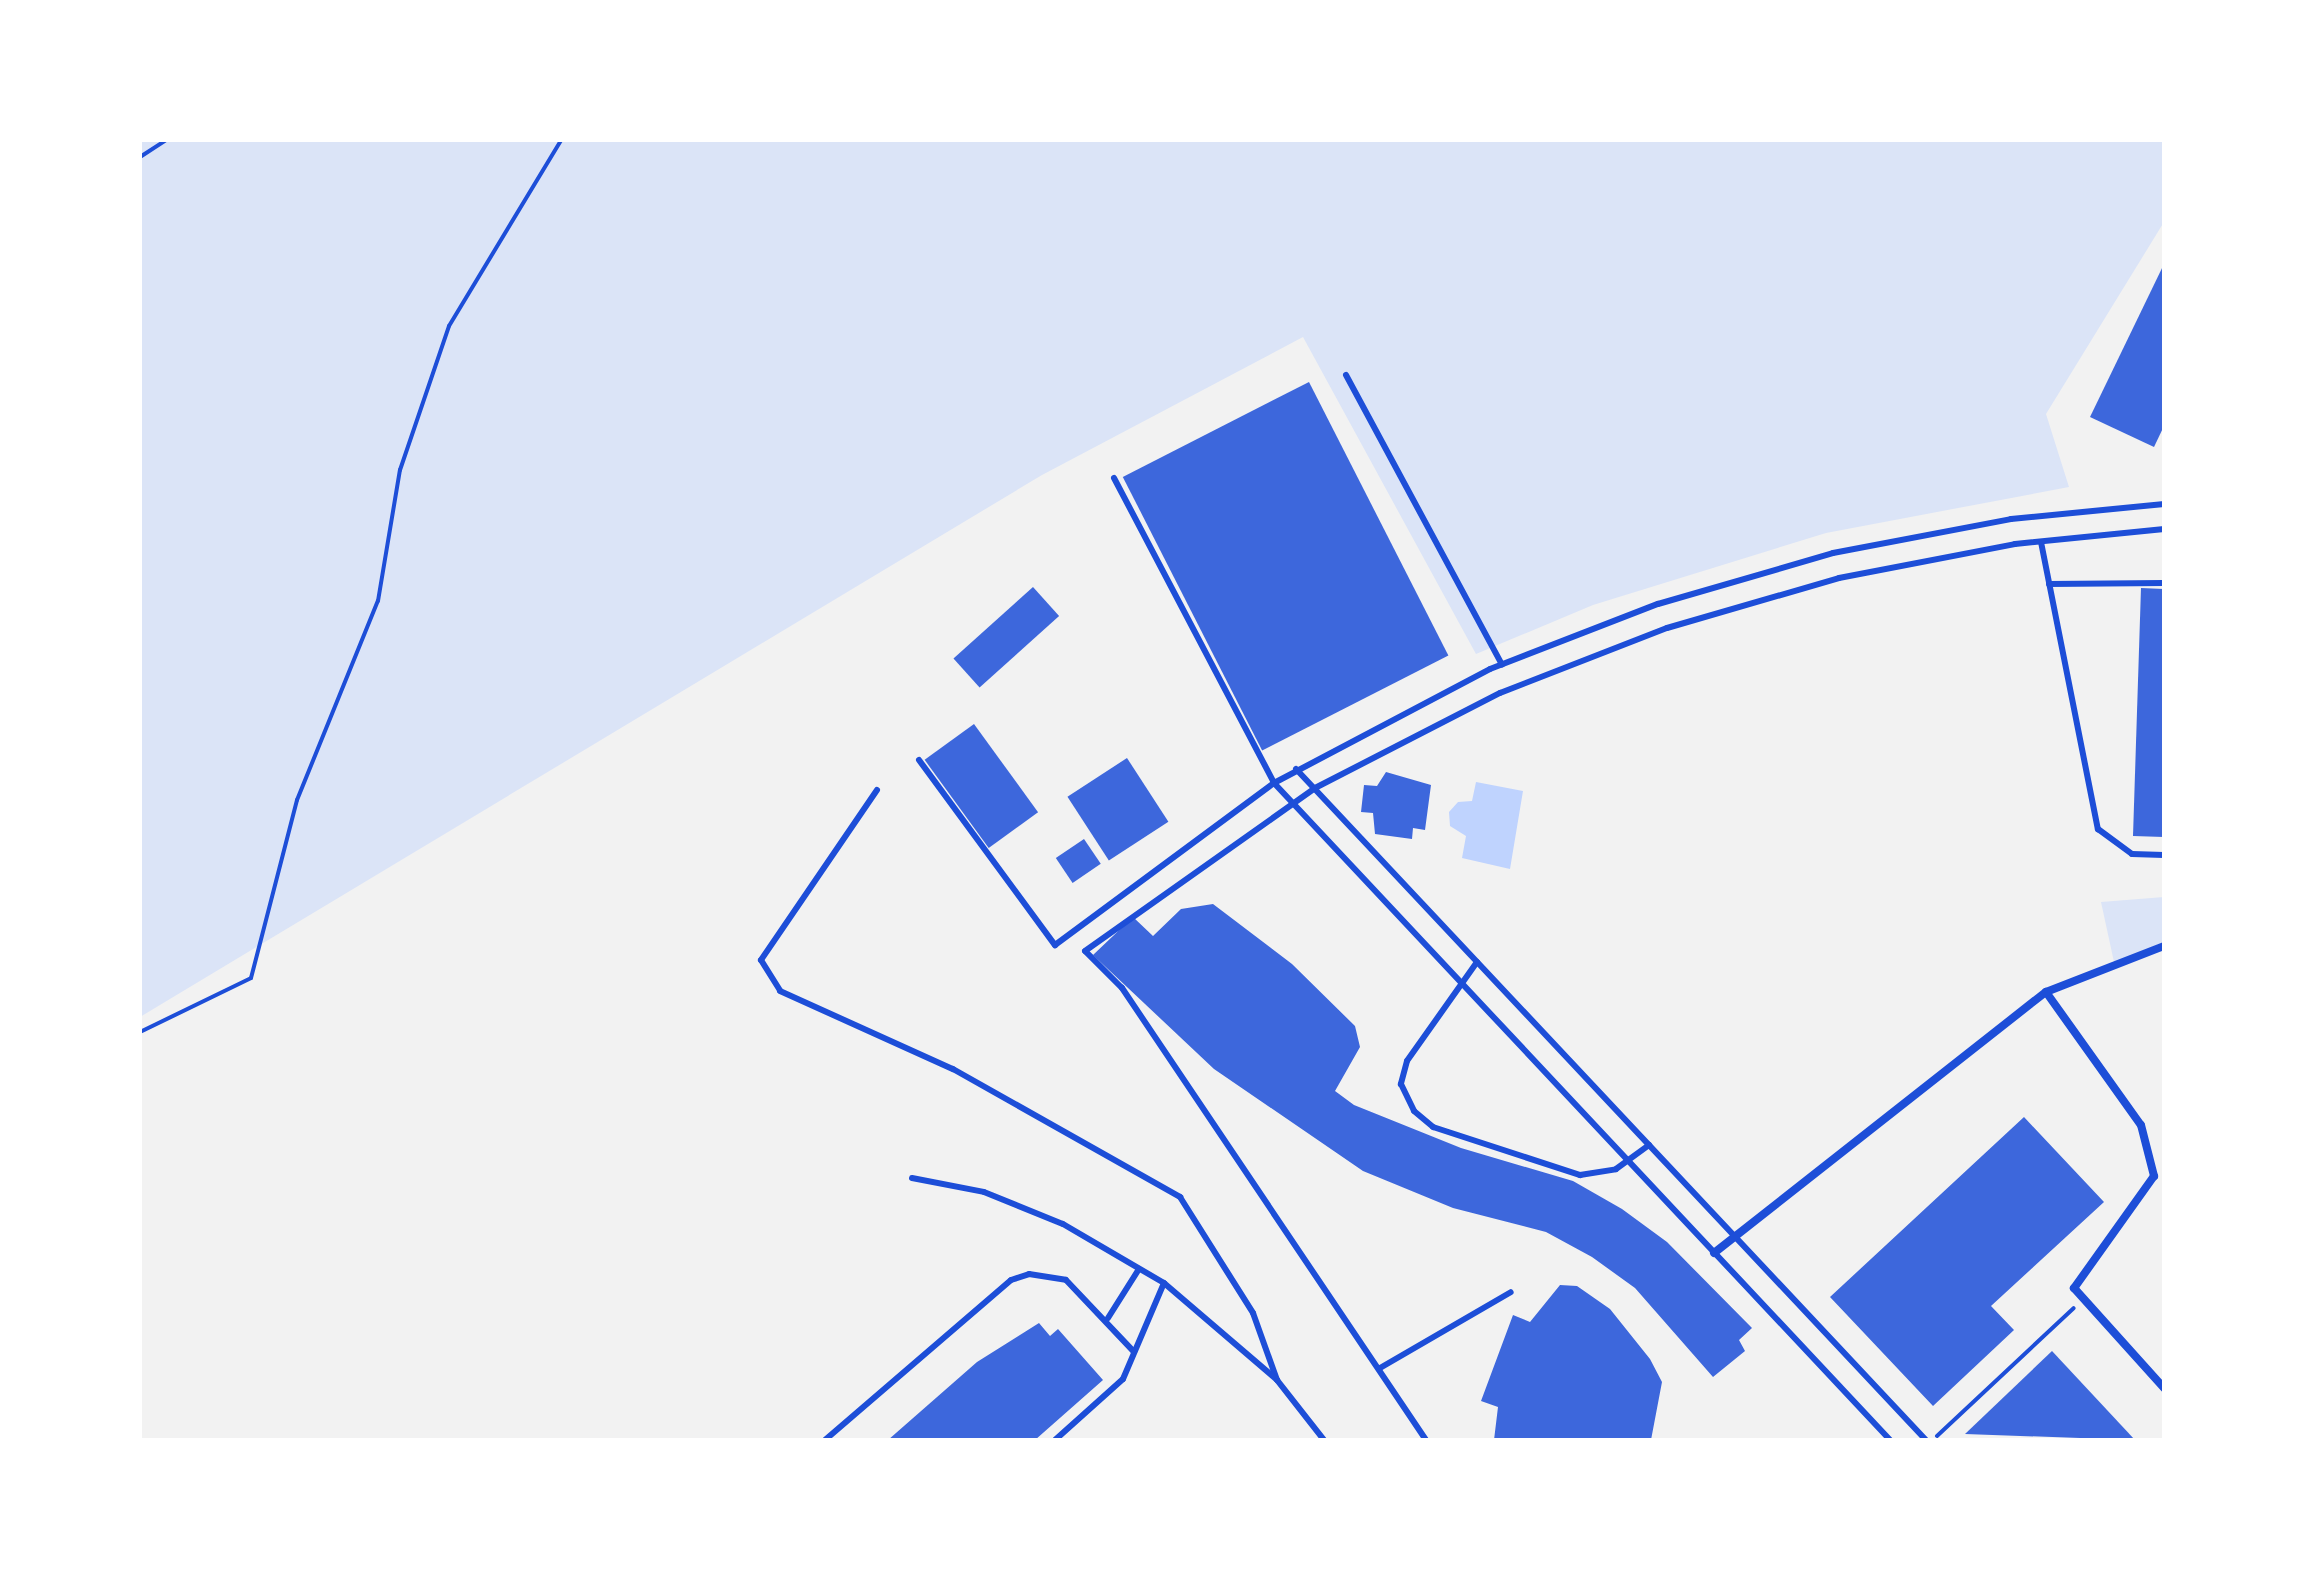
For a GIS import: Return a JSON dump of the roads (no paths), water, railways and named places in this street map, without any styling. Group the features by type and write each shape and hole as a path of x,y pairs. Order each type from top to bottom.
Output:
{"street":[{"path":"1714,1253 2046,992 2164,946"},
{"path":"2046,992 2141,1125 2151,1153 2154,1176 2143,1196 2074,1288 2164,1388"}],"lane":[{"path":"1346,375 1502,665"},
{"path":"1114,478 1274,783 1890,1440"},
{"path":"919,760 1055,945 1296,769 1502,665 1658,604 1833,553 2011,519 2164,504"},
{"path":"1426,1440 1122,988 1085,951 1315,788 1500,693 1667,628 1839,578 2041,542 2164,529"},
{"path":"2041,542 2098,829 2132,854 2164,855"},
{"path":"2049,584 2164,583"},
{"path":"1296,769 1926,1440"},
{"path":"877,790 761,960 780,991 953,1069 1180,1197 1253,1313 1277,1380"},
{"path":"1477,962 1460,981 1402,1075 1414,1111 1433,1127 1580,1175 1628,1161 1649,1145"},
{"path":"912,1178 984,1192 1063,1224 1164,1283 1277,1380 1324,1440"},
{"path":"1108,1318 1139,1269"},
{"path":"825,1440 1011,1280 1057,1277 1108,1318 1134,1352"},
{"path":"1055,1440 1123,1379 1164,1283"},
{"path":"1380,1368 1511,1292"}],"water":[{"path":"1476,782 1523,791 1510,869 1462,858 1466,836 1450,826 1449,812 1458,802 1472,801"}]}
